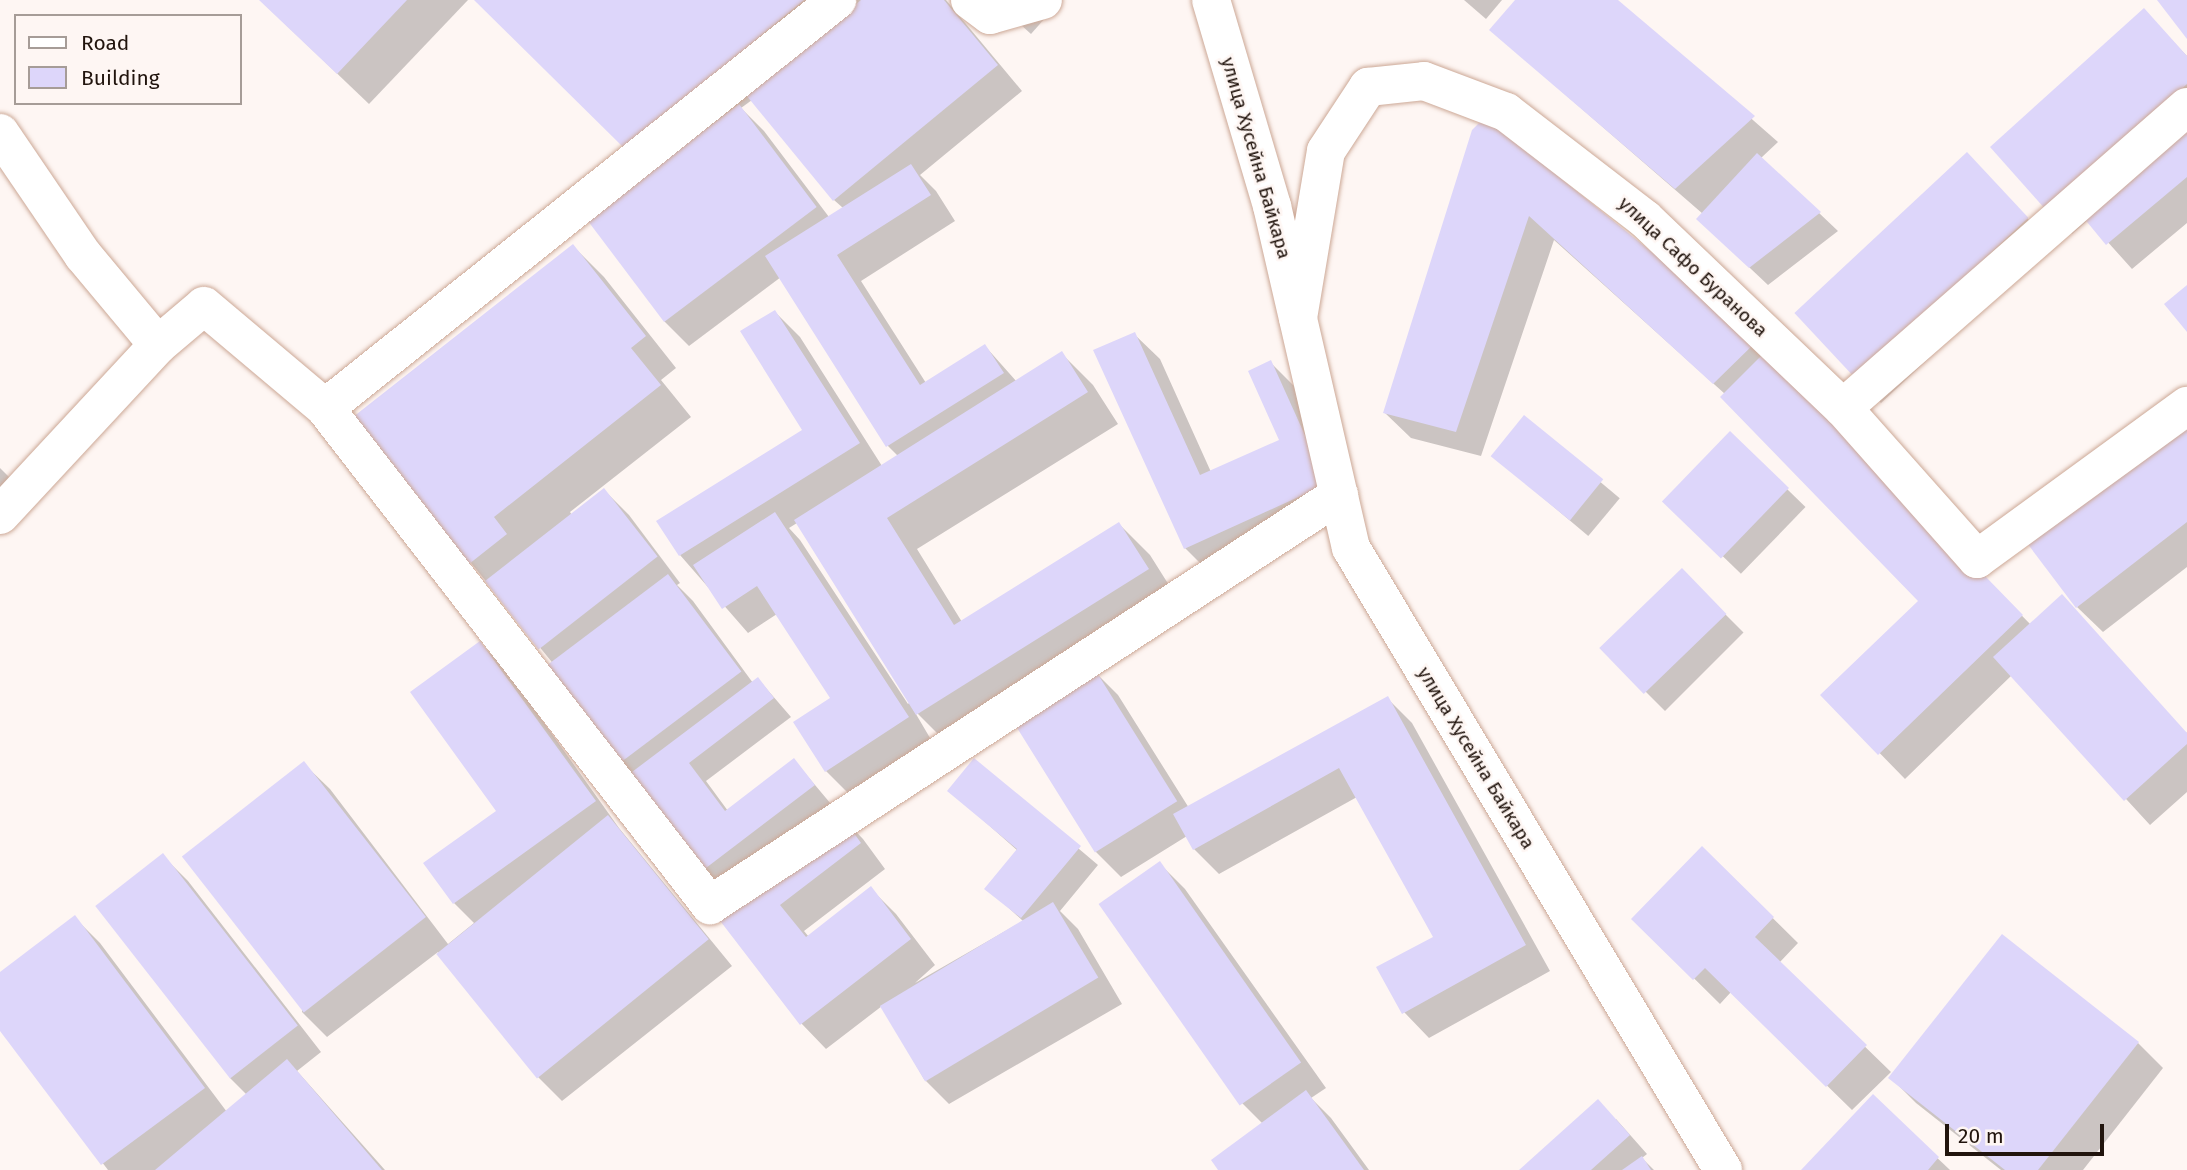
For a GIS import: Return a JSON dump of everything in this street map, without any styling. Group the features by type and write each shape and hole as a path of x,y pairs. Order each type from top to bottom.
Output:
{"street":[{"path":"325,408 836,0"},
{"path":"970,0 990,15 1044,0"},
{"name":"улица Хусейна Байкара","path":"1210,0 1272,206 1351,548 1723,1170"},
{"name":"улица Хусейна Байкара","path":"1298,318 1326,151 1368,87 1424,80"},
{"name":"улица Сафо Буранова","path":"1424,80 1506,112 1646,219 1843,408 1977,559 2187,406"},
{"path":"1843,408 2187,107"},
{"path":"0,133 83,255 158,345"},
{"path":"0,515 158,345 204,306 325,408 710,905 1339,495"}],"building":[{"path":"259,0 407,0 337,74"},
{"path":"474,0 804,0 624,148"},
{"path":"861,0 944,0 998,65 833,201 746,95"},
{"path":"1515,0 1618,0 1755,116 1675,189 1489,30"},
{"path":"2157,0 2187,0 2187,39"},
{"path":"2144,8 2187,56 2187,84 2046,210 1990,147"},
{"path":"739,104 817,207 664,322 586,219"},
{"path":"1485,117 1759,339 1713,384 1529,216 1456,432 1383,413 1472,130"},
{"path":"2187,119 2187,177 2106,245 2078,211"},
{"path":"1967,152 2028,218 1856,379 1794,313"},
{"path":"1757,153 1821,212 1749,268 1696,219"},
{"path":"911,164 931,195 837,255 920,385 985,344 1004,373 886,447 765,256"},
{"path":"573,244 646,336 631,348 661,385 494,517 507,534 469,564 353,417"},
{"path":"2187,285 2187,332 2164,304"},
{"path":"775,310 860,443 679,556 656,521 802,430 740,331"},
{"path":"1135,332 1200,475 1279,440 1248,371 1271,360 1327,484 1184,549 1093,350"},
{"path":"1062,351 1088,392 887,518 954,625 1119,522 1149,569 916,715 794,520"},
{"path":"1766,351 2023,615 1878,755 1820,695 1918,601 1720,397"},
{"path":"1524,415 1603,479 1570,520 1491,456"},
{"path":"2187,419 2187,522 2076,608 2027,543"},
{"path":"1730,431 1789,488 1721,558 1662,501"},
{"path":"604,488 658,557 539,650 485,581"},
{"path":"775,512 909,717 825,772 793,722 830,698 757,586 722,609 693,565"},
{"path":"1682,568 1726,614 1644,694 1599,648"},
{"path":"668,574 741,671 618,764 545,667"},
{"path":"2062,594 2187,733 2187,744 2124,801 1993,657"},
{"path":"480,641 596,801 453,904 423,863 496,811 410,692"},
{"path":"1094,668 1177,801 1095,853 1012,719"},
{"path":"758,677 774,698 689,763 725,811 794,758 815,785 702,871 628,775"},
{"path":"1388,696 1526,945 1402,1014 1376,967 1433,937 1339,768 1193,850 1173,814"},
{"path":"974,758 1081,846 1021,918 984,889 1017,849 947,791"},
{"path":"304,761 426,917 304,1012 182,856"},
{"path":"838,811 861,843 780,905 806,937 871,886 911,939 800,1025 711,909"},
{"path":"608,815 709,939 537,1078 436,954"},
{"path":"1702,846 1774,917 1755,937 1867,1045 1826,1087 1705,968 1693,980 1631,919"},
{"path":"163,853 298,1026 230,1079 95,906"},
{"path":"1160,861 1301,1063 1240,1106 1099,904"},
{"path":"1053,902 1098,977 925,1081 880,1006"},
{"path":"75,915 205,1088 101,1165 0,1031 0,972"},
{"path":"2002,934 2139,1042 2038,1170 2005,1170 1888,1078"},
{"path":"287,1059 382,1170 155,1170"},
{"path":"1306,1090 1364,1170 1218,1170 1211,1160"},
{"path":"1873,1094 1939,1157 1928,1170 1801,1170"},
{"path":"1598,1099 1630,1135 1591,1170 1519,1170"},
{"path":"1642,1156 1651,1170 1622,1170"}]}
